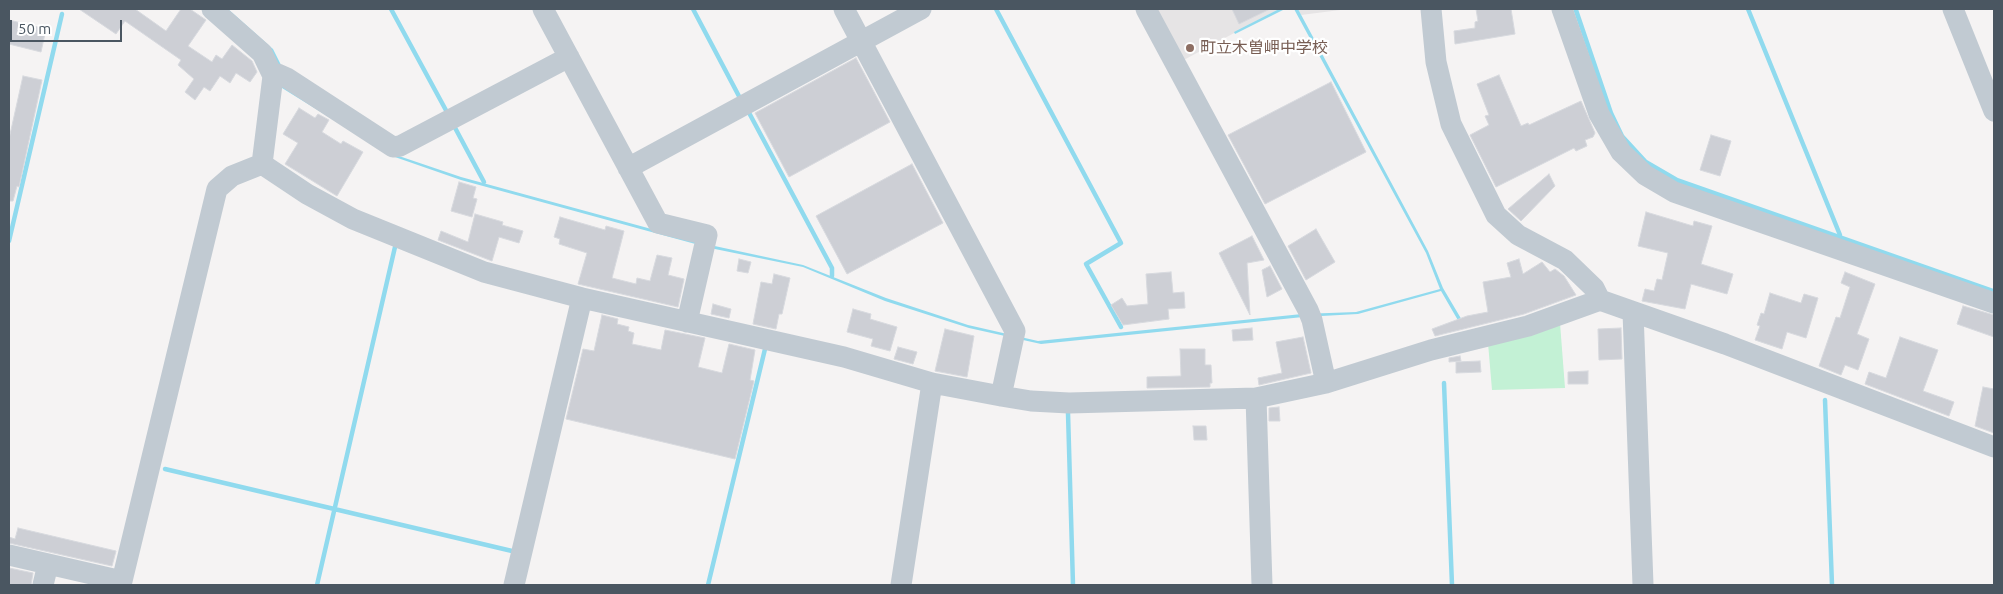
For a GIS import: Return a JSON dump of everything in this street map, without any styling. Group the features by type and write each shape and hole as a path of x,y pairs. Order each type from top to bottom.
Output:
{"street":[{"path":"212,9 262,53 279,76 392,147 408,141 568,57"},
{"path":"543,9 658,223 707,235 687,322"},
{"path":"844,9 1014,337 1001,396"},
{"path":"628,168 921,9"},
{"path":"1146,9 1310,315 1326,383"},
{"path":"1431,9 1436,62 1451,124 1496,215 1518,235 1565,260 1594,288 1600,300"},
{"path":"1562,9 1598,114 1621,152 1645,175 1674,192 1994,303"},
{"path":"1953,9 1994,111"},
{"path":"262,164 279,76"},
{"path":"262,164 307,194 353,219 484,272 582,298 844,357 932,382 1031,401 1069,403 1256,398 1326,383 1431,350 1528,326 1600,300 1725,344 1994,447"},
{"path":"9,555 122,583 218,189 232,176 262,164"},
{"path":"514,585 582,298"},
{"path":"1633,312 1643,585"},
{"path":"901,585 932,382"},
{"path":"1256,398 1262,585"},
{"path":"43,585 48,564"}],"shaded area":[{"name":"町立木曽岬中学校","path":"1151,9 1279,9 1180,62"},
{"name":"町立木曽岬中学校","path":"1298,9 1348,9 1301,15"}],"green space":[{"path":"1560,323 1565,388 1492,390 1488,343"}],"water":[{"path":"228,9 273,49 283,69 393,154 461,177 710,245 803,265 886,298 968,325 1038,341 1302,314 1356,312 1440,289 1426,253 1294,9 1298,9 1428,251 1443,288 1466,327 1463,329 1441,291 1358,314 1303,317 1041,344 969,328 885,301 803,267 710,248 461,180 392,156 282,88"},
{"path":"1279,9 1285,9 1235,34 1234,32"},
{"path":"1573,9 1578,9 1613,112 1624,135 1647,160 1678,178 1994,289 1994,294 1676,183 1662,176 1633,154 1609,114"}],"building":[{"path":"79,9 135,9 166,31 181,9 190,9 206,20 188,46 212,62 216,55 222,59 232,45 252,61 257,72 250,82 236,73 230,83 220,76 210,91 204,87 195,100 185,92 194,79 178,65 181,60 125,21 116,34"},
{"path":"1232,9 1270,9 1239,24"},
{"path":"1476,9 1511,9 1515,34 1455,44 1454,31 1475,28 1475,22 1478,21"},
{"path":"9,20 46,29 41,52 9,44"},
{"path":"856,58 890,122 789,177 755,113"},
{"path":"1499,75 1521,126 1528,123 1529,125 1581,101 1595,133 1593,137 1585,140 1587,146 1576,151 1574,148 1496,187 1470,135 1489,125 1485,116 1489,115 1477,84"},
{"path":"23,76 42,80 19,187 17,186 13,201 9,201 9,139"},
{"path":"1331,82 1366,152 1265,204 1228,135"},
{"path":"299,108 315,118 318,114 329,120 322,132 341,144 343,141 363,152 337,196 285,164 298,143 283,134"},
{"path":"1711,135 1731,141 1720,176 1700,170"},
{"path":"912,164 943,223 847,274 816,216"},
{"path":"1549,174 1555,186 1521,221 1508,209"},
{"path":"459,182 476,187 473,198 477,199 472,217 451,211"},
{"path":"1646,212 1693,226 1694,221 1712,226 1701,264 1733,274 1727,294 1691,284 1685,309 1642,301 1645,289 1654,291 1657,279 1662,280 1668,253 1638,246"},
{"path":"475,214 503,222 502,225 523,231 519,243 499,237 492,261 438,240 441,231 468,242"},
{"path":"560,217 605,230 606,226 624,231 612,278 636,284 637,278 650,281 657,255 672,258 668,275 684,279 678,307 578,284 587,253 559,244 560,239 554,237"},
{"path":"1316,229 1335,262 1306,280 1288,246"},
{"path":"1252,236 1264,260 1247,263 1250,315 1219,253"},
{"path":"739,259 751,262 748,273 737,271"},
{"path":"1519,259 1523,274 1542,262 1550,272 1555,269 1564,276 1576,295 1524,314 1435,336 1432,329 1467,316 1488,312 1483,282 1511,277 1507,263"},
{"path":"1270,266 1282,289 1267,297 1262,270"},
{"path":"1171,272 1173,293 1184,292 1185,308 1168,309 1169,319 1123,325 1111,305 1122,298 1127,306 1148,304 1146,274"},
{"path":"1845,272 1875,284 1857,334 1869,339 1858,370 1845,365 1841,375 1819,366 1836,317 1840,318 1850,287 1841,283"},
{"path":"774,274 790,278 782,314 779,314 776,329 753,324 761,282 772,284"},
{"path":"1770,293 1801,303 1804,294 1818,298 1806,338 1787,332 1782,349 1755,340 1760,326 1757,325 1761,313 1764,314"},
{"path":"713,304 731,309 729,318 711,314"},
{"path":"1963,306 1994,315 1994,337 1957,324"},
{"path":"853,309 871,314 870,319 897,327 890,351 871,346 873,339 847,332"},
{"path":"602,315 618,319 617,324 629,327 628,331 634,333 632,344 661,350 665,330 705,338 698,367 722,373 729,344 755,350 750,380 754,381 735,459 566,419 583,349 594,351"},
{"path":"1252,328 1253,340 1233,341 1232,330"},
{"path":"1621,328 1622,359 1599,360 1598,329"},
{"path":"945,329 974,336 967,377 935,371"},
{"path":"1303,337 1311,373 1259,385 1258,378 1282,373 1276,342"},
{"path":"1900,337 1938,350 1923,391 1954,402 1949,416 1865,384 1869,372 1886,378"},
{"path":"898,347 917,352 913,364 894,359"},
{"path":"1180,349 1205,349 1205,365 1211,365 1212,383 1210,383 1210,387 1147,388 1147,377 1181,376"},
{"path":"1460,356 1461,361 1449,362 1449,358"},
{"path":"1480,361 1481,372 1456,373 1456,362"},
{"path":"1588,371 1588,384 1568,384 1568,372"},
{"path":"1983,387 1994,389 1994,433 1975,426"},
{"path":"1279,407 1280,421 1269,421 1269,408"},
{"path":"1193,426 1206,426 1207,440 1194,440"},
{"path":"18,528 116,551 112,566 9,543 9,537 15,539"},
{"path":"9,568 33,573 31,585 9,585"}],"waterway":[{"path":"391,9 448,114"},
{"path":"693,9 741,100"},
{"path":"996,9 1121,243 1086,264 1121,327"},
{"path":"1748,9 1840,235"},
{"path":"9,241 62,14"},
{"path":"747,109 832,268 832,276"},
{"path":"453,124 484,182"},
{"path":"317,585 395,247"},
{"path":"708,585 765,349"},
{"path":"1444,383 1452,585"},
{"path":"1825,400 1832,585"},
{"path":"1068,413 1073,585"},
{"path":"165,469 512,551"}],"place":[{"name":"町立木曽岬中学校","path":"1190,48"}]}
